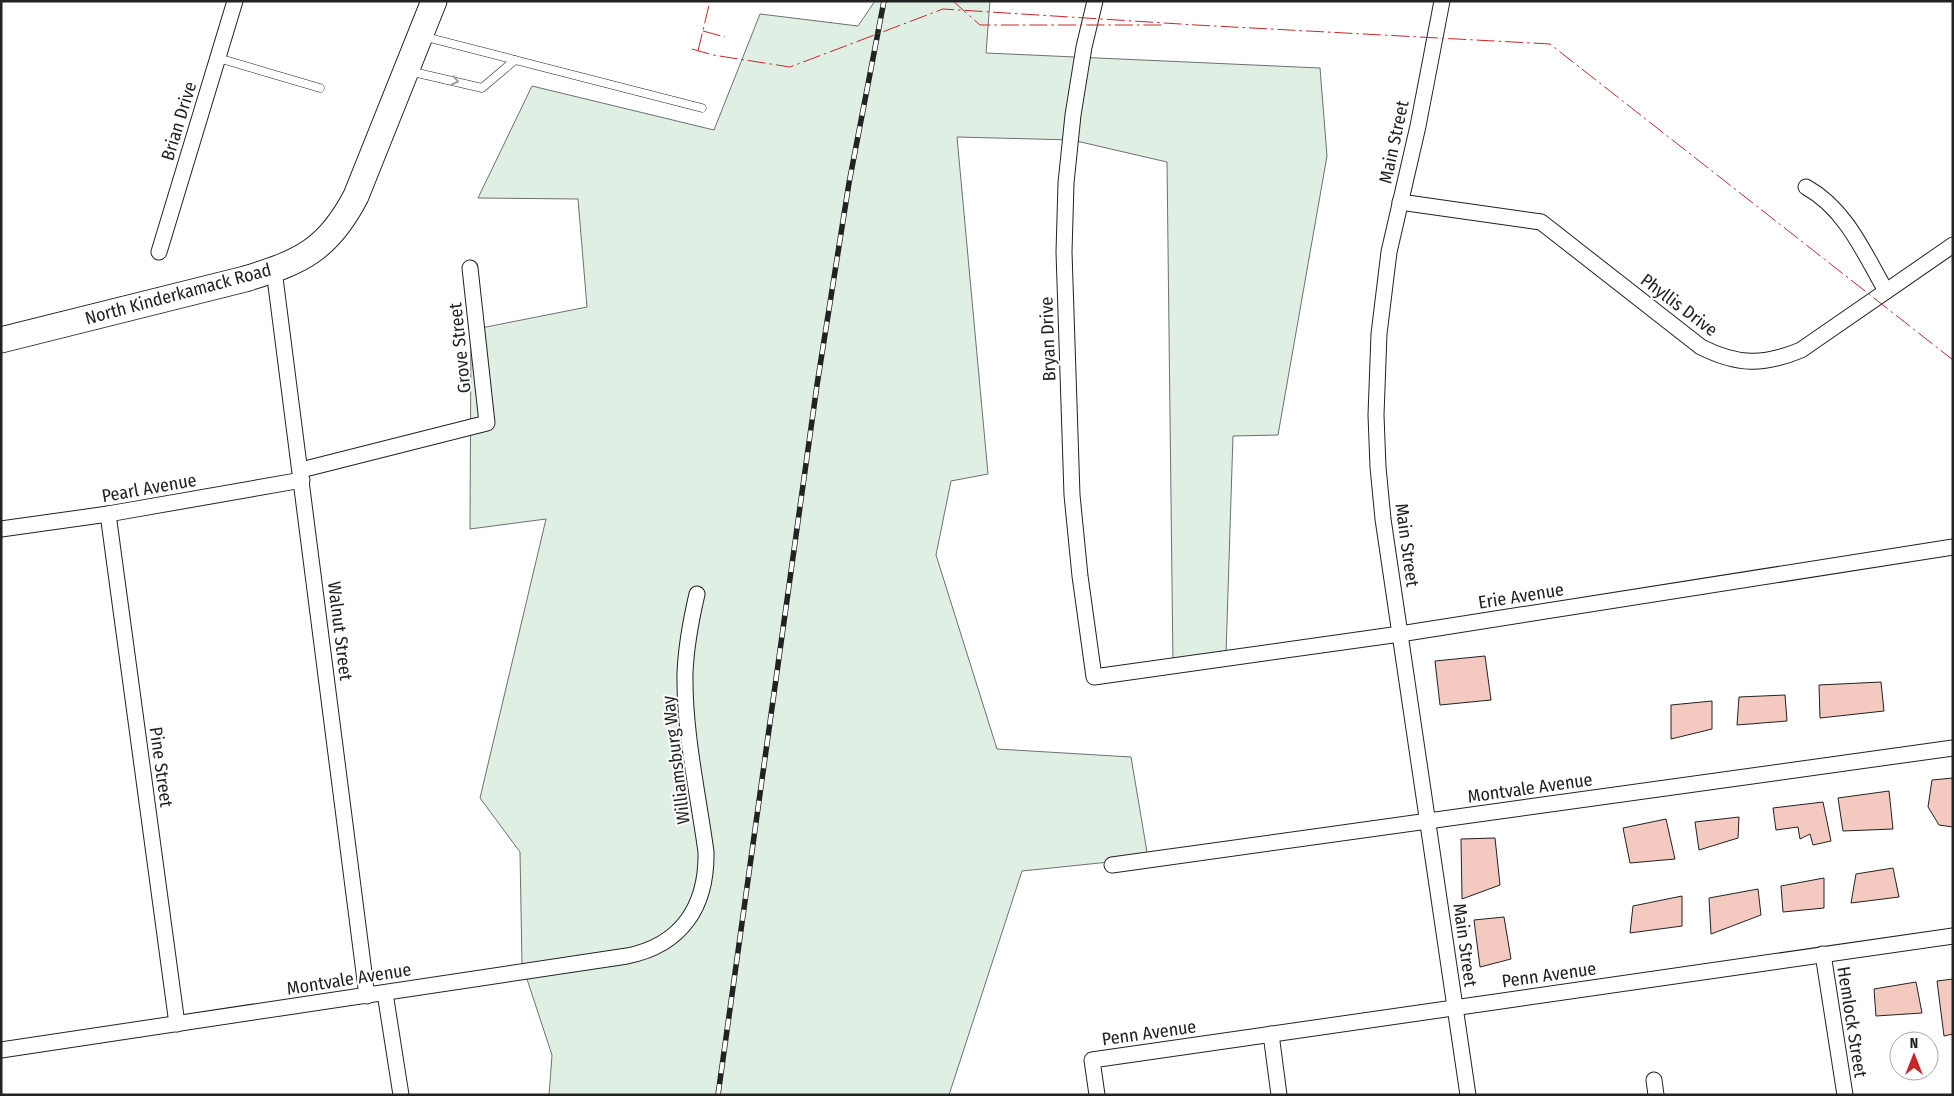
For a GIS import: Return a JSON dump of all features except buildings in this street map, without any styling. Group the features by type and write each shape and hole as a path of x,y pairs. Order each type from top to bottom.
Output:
{"main road":[{"name":"North Kinderkamack Road","path":"1,340 245,279 297,261 318,247 333,233 346,216 367,172 434,1"}],"street":[{"name":"Brian Drive","path":"159,252 235,1"},
{"name":"Bryan Drive","path":"1094,676 1080,576 1072,495 1064,252 1066,183 1073,115 1084,48 1095,1"},
{"name":"Main Street","path":"1442,1 1418,126 1389,252 1378,334 1376,415 1383,519 1468,1095"},
{"path":"1806,187 1829,204 1845,222 1886,291"},
{"name":"Phyllis Drive","path":"1400,202 1541,222 1701,347 1718,356 1738,361 1758,362 1781,358 1801,350 1953,245"},
{"name":"Grove Street","path":"470,268 486,423"},
{"name":"Walnut Street","path":"274,270 367,996"},
{"name":"Pearl Avenue","path":"1,530 108,514 301,475 486,423"},
{"name":"Pine Street","path":"108,514 177,1024"},
{"name":"Erie Avenue","path":"1094,676 1400,634 1953,547"},
{"name":"Williamsburg Way","path":"689,918 700,899 706,871 706,852 686,715 685,673 689,630 697,594"},
{"name":"Montvale Avenue","path":"1112,865 1953,748"},
{"name":"Montvale Avenue","path":"1,1050 638,954 666,941 689,918"},
{"name":"Penn Avenue","path":"1097,1095 1092,1060 1953,936"},
{"name":"Hemlock Street","path":"1823,954 1845,1095"},
{"path":"385,993 401,1095"},
{"path":"1271,1034 1279,1095"}],"lane":[{"path":"421,36 702,108"},
{"path":"218,58 320,88"},
{"path":"407,70 482,88 515,60"}],"green space":[{"path":"875,1 990,1 986,53 1320,68 1327,156 1278,435 1233,436 1226,654 1173,666 1167,162 1072,140 957,137 988,474 951,481 936,555 997,749 1131,757 1148,858 1022,871 949,1095 549,1095 552,1055 522,964 520,852 480,798 546,519 470,529 471,330 587,307 578,199 478,198 532,86 714,130 760,14 858,26"}],"railway":[{"path":"718,1095 817,385 849,183 884,1"}],"power":[{"path":"698,51 710,1"},
{"path":"953,1 980,25 1163,25"},
{"path":"692,49 713,55 790,67 943,9 1550,44 1953,360"},
{"path":"703,31 725,37"}]}
